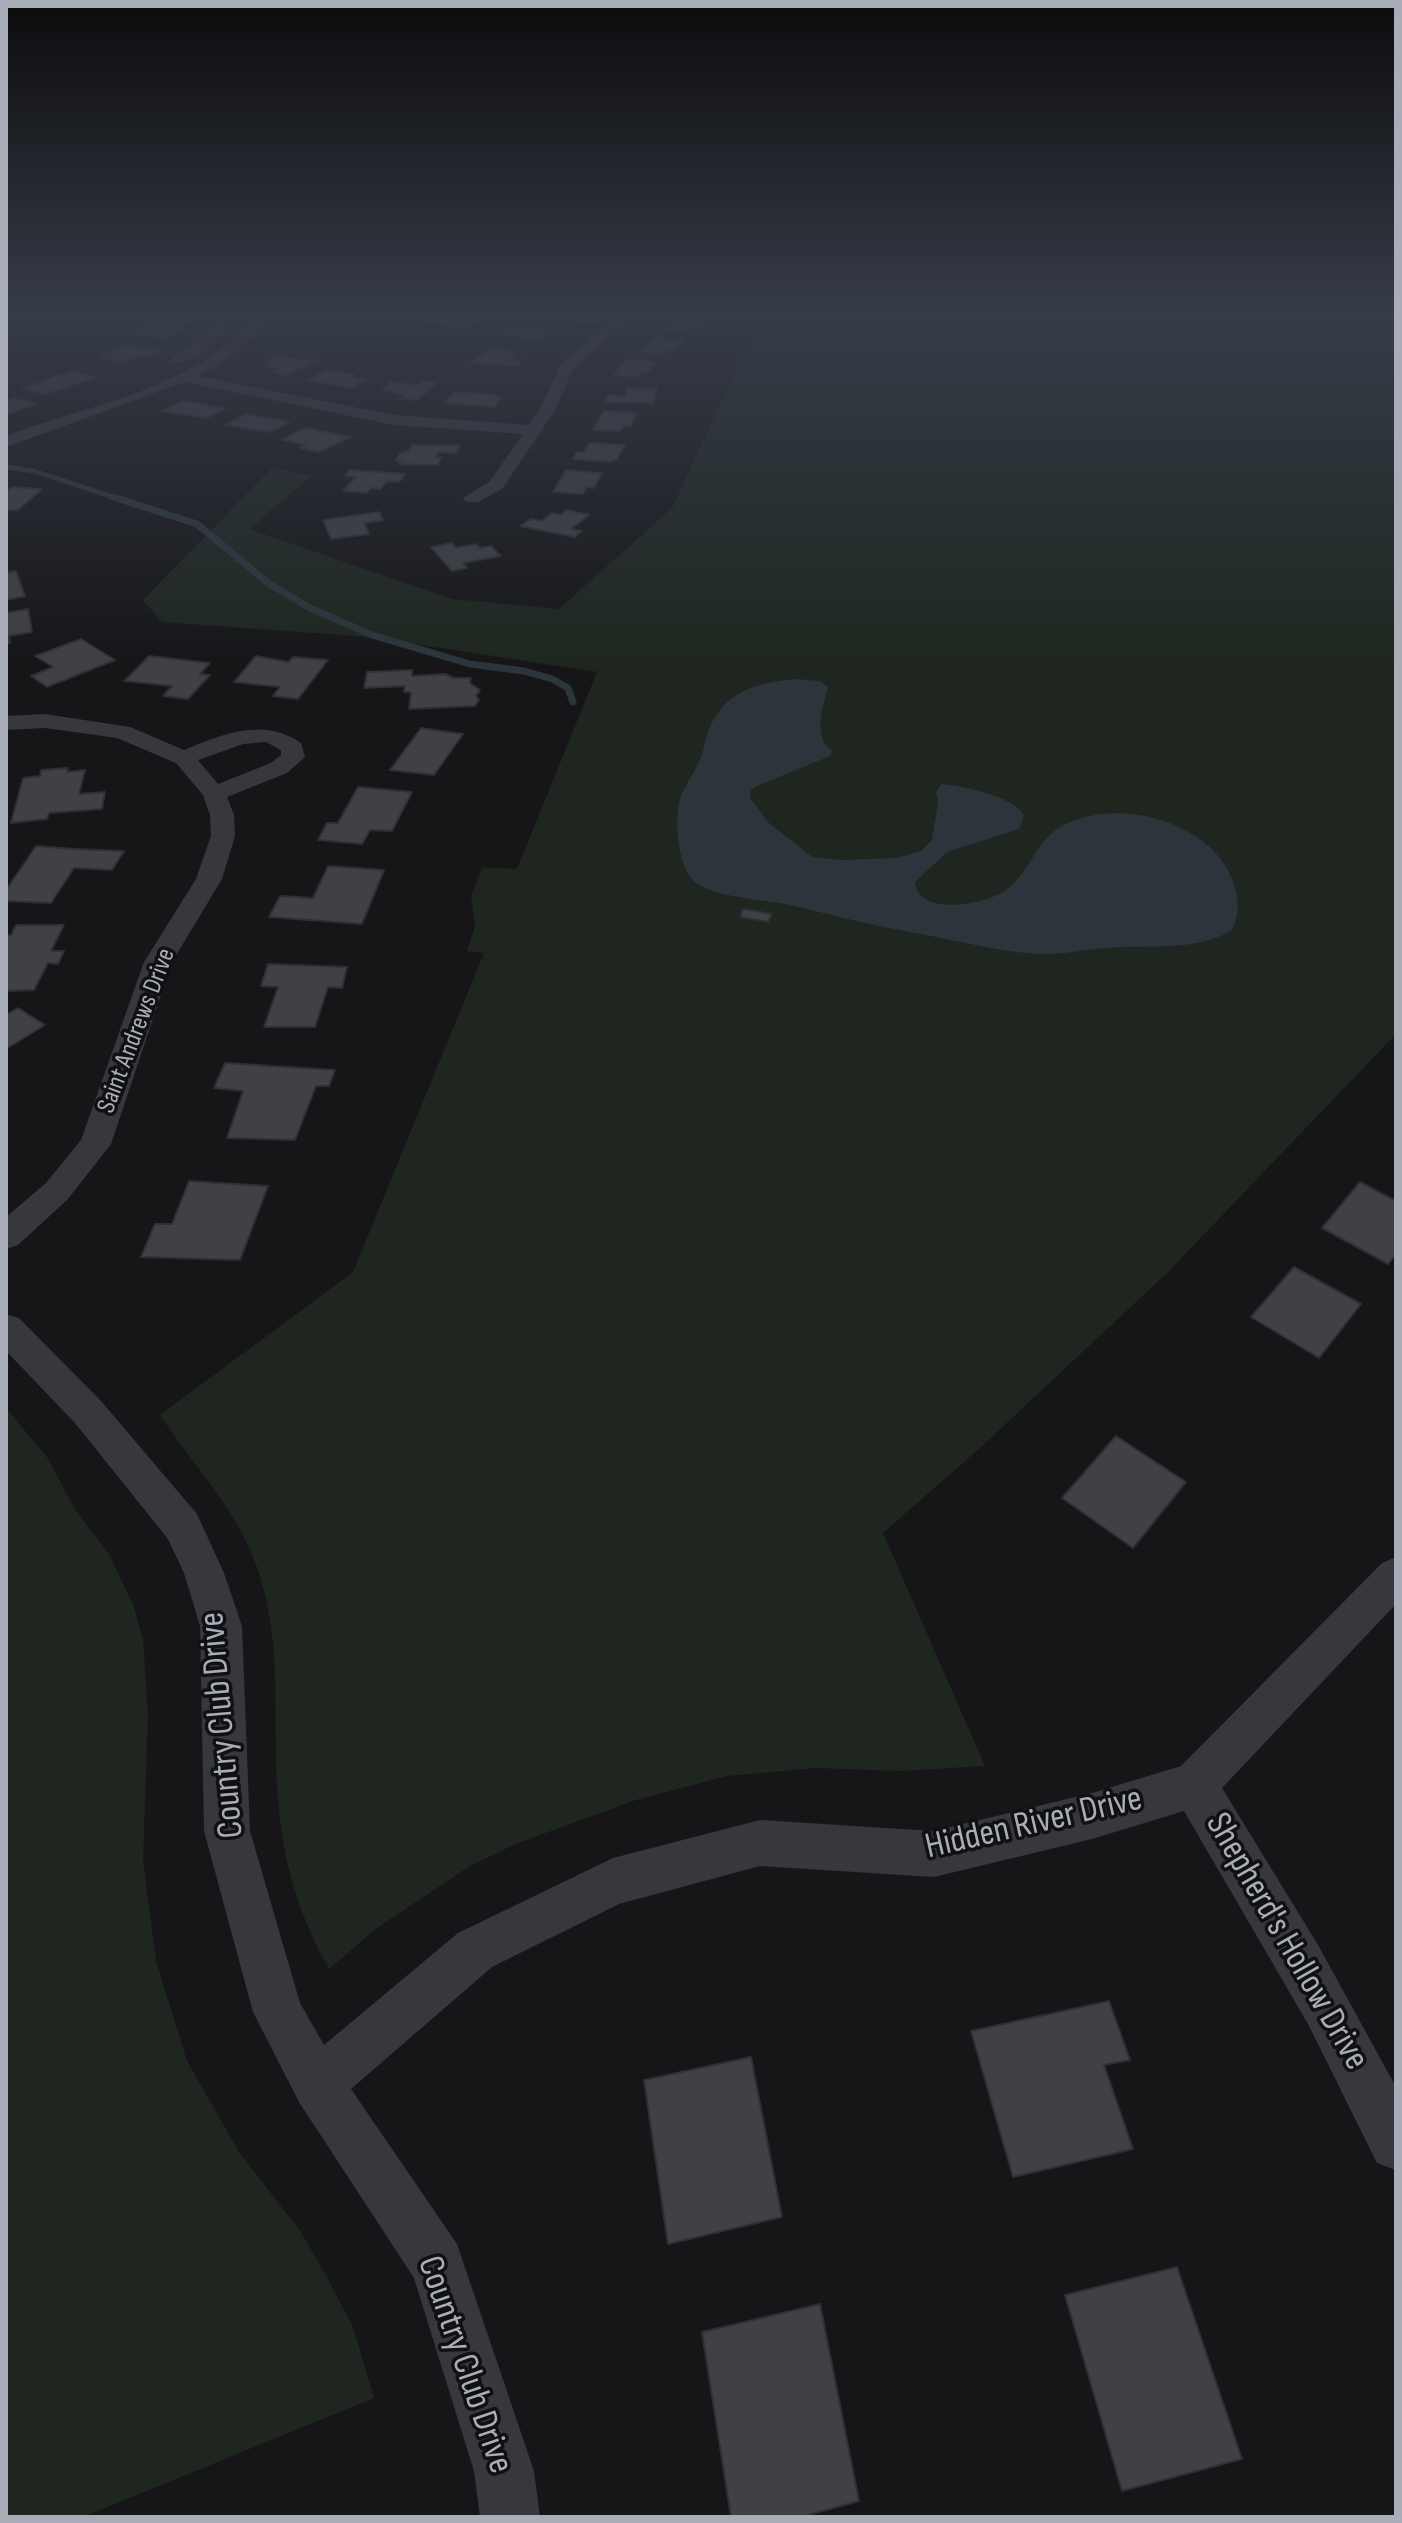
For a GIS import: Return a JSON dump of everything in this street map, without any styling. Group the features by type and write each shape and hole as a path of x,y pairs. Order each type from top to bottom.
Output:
{"street":[{"path":"6,442 26,433"},
{"path":"472,498 496,485 532,433"},
{"name":"Saint Andrews Drive","path":"6,723 45,721 122,732 184,758 214,794 222,815 223,836 209,879 158,962 95,1144 57,1191 6,1236"},
{"path":"184,758 226,742 264,734 282,737 293,748 293,757 279,768 214,794"},
{"name":"Country Club Drive","path":"6,1328 88,1412 183,1527 204,1573 221,1626 227,1831 278,2012 317,2084 437,2264 504,2471 510,2517"},
{"name":"Hidden River Drive","path":"317,2084 475,1950 613,1882 760,1843 934,1854 1092,1816 1194,1785 1396,1576"},
{"name":"Shepherd's Hollow Drive","path":"1194,1785 1310,1975 1363,2073 1396,2144"}],"shaded area":[{"path":"707,433 1396,433 1396,1034 1167,1273 980,1448 883,1533 985,1766 899,1771 816,1768 727,1776 636,1800 518,1843 470,1866 377,1928 329,1969 307,1925 286,1856 277,1784 274,1653 259,1573 228,1510 160,1415 353,1272 484,953 467,951 475,926 471,897 482,867 517,869 597,672 370,637 162,622 143,600 272,468 311,476 249,529 452,599 559,609 672,508"},
{"path":"796,679 820,681 828,687 821,729 826,745 832,751 830,756 759,785 751,790 750,798 769,823 812,857 842,860 897,858 921,851 932,840 938,803 936,792 941,784 999,797 1024,815 1019,829 947,852 915,882 919,893 928,900 955,905 984,900 1006,890 1025,870 1046,839 1069,823 1106,814 1151,817 1193,834 1225,864 1238,902 1231,931 1206,941 1179,945 1025,953 719,893 695,882 682,858 677,829 678,811 681,796 702,755 709,730 716,716 736,696 763,684"},
{"path":"6,1408 47,1457 76,1511 109,1554 134,1607 143,1640 148,1713 143,1860 156,1961 187,2061 239,2152 301,2232 328,2279 353,2327 374,2398 83,2517 6,2517"}],"building":[{"path":"296,433 329,433 351,437 319,452 300,448 306,445 282,440"},
{"path":"590,443 625,445 617,459 610,462 573,459 577,452 584,452"},
{"path":"412,445 459,445 457,453 438,452 436,458 441,457 438,465 399,464 401,461 396,461 399,454 410,450"},
{"path":"350,470 405,474 399,482 387,481 380,489 371,488 367,493 343,491 356,477 345,476"},
{"path":"566,470 602,473 594,488 587,487 583,494 553,492"},
{"path":"12,487 42,489 18,510 6,510 6,492"},
{"path":"566,510 589,515 571,529 582,531 575,537 520,526 531,519 542,521 552,513 560,515"},
{"path":"379,512 383,520 364,523 369,534 331,539 323,520"},
{"path":"452,543 456,548 476,544 480,548 491,546 501,556 463,563 467,568 452,571 431,547"},
{"path":"16,571 25,596 6,600 6,573"},
{"path":"28,609 32,632 9,636 10,643 6,644 6,613"},
{"path":"81,639 115,660 47,687 31,676 53,667 35,656"},
{"path":"149,656 210,663 200,674 210,675 188,699 163,696 172,686 124,681"},
{"path":"256,656 288,662 293,657 328,660 298,699 273,696 280,687 234,682"},
{"path":"412,670 412,676 445,674 454,678 471,678 470,683 480,690 476,696 479,700 475,706 409,709 411,692 404,692 405,686 364,688 367,672"},
{"path":"421,728 463,734 434,775 390,770"},
{"path":"68,768 67,772 85,770 79,794 105,792 102,809 49,813 47,819 11,823 23,778 40,776 41,770"},
{"path":"358,787 412,792 392,831 370,830 362,844 318,840 327,823 338,823"},
{"path":"36,846 124,851 112,870 74,868 51,903 6,901 6,890"},
{"path":"328,866 384,870 362,924 269,917 280,896 313,898"},
{"path":"743,909 772,914 768,922 740,917"},
{"path":"16,925 64,925 51,951 64,951 58,964 48,963 34,990 6,991 6,935 11,935"},
{"path":"268,964 347,967 342,988 328,987 315,1027 264,1027 278,987 261,986"},
{"path":"18,1008 45,1025 6,1049 6,1015"},
{"path":"225,1063 335,1070 329,1086 316,1086 295,1140 227,1138 243,1091 214,1088"},
{"path":"189,1181 268,1186 240,1260 141,1257 155,1224 172,1224"},
{"path":"1360,1182 1396,1201 1396,1254 1388,1264 1322,1228"},
{"path":"1294,1267 1361,1304 1319,1358 1251,1317"},
{"path":"1116,1436 1186,1482 1133,1548 1062,1498"},
{"path":"1109,2001 1130,2060 1104,2065 1133,2149 1013,2177 971,2031"},
{"path":"751,2057 782,2217 668,2244 644,2080"},
{"path":"1177,2267 1242,2459 1122,2491 1065,2295"},
{"path":"820,2304 859,2501 801,2517 731,2517 702,2332"}],"waterway":[{"path":"6,467 34,471 119,499"},
{"path":"113,497 197,524 268,583 310,608 372,635 470,664 524,671 552,679 568,688 573,702"}]}
